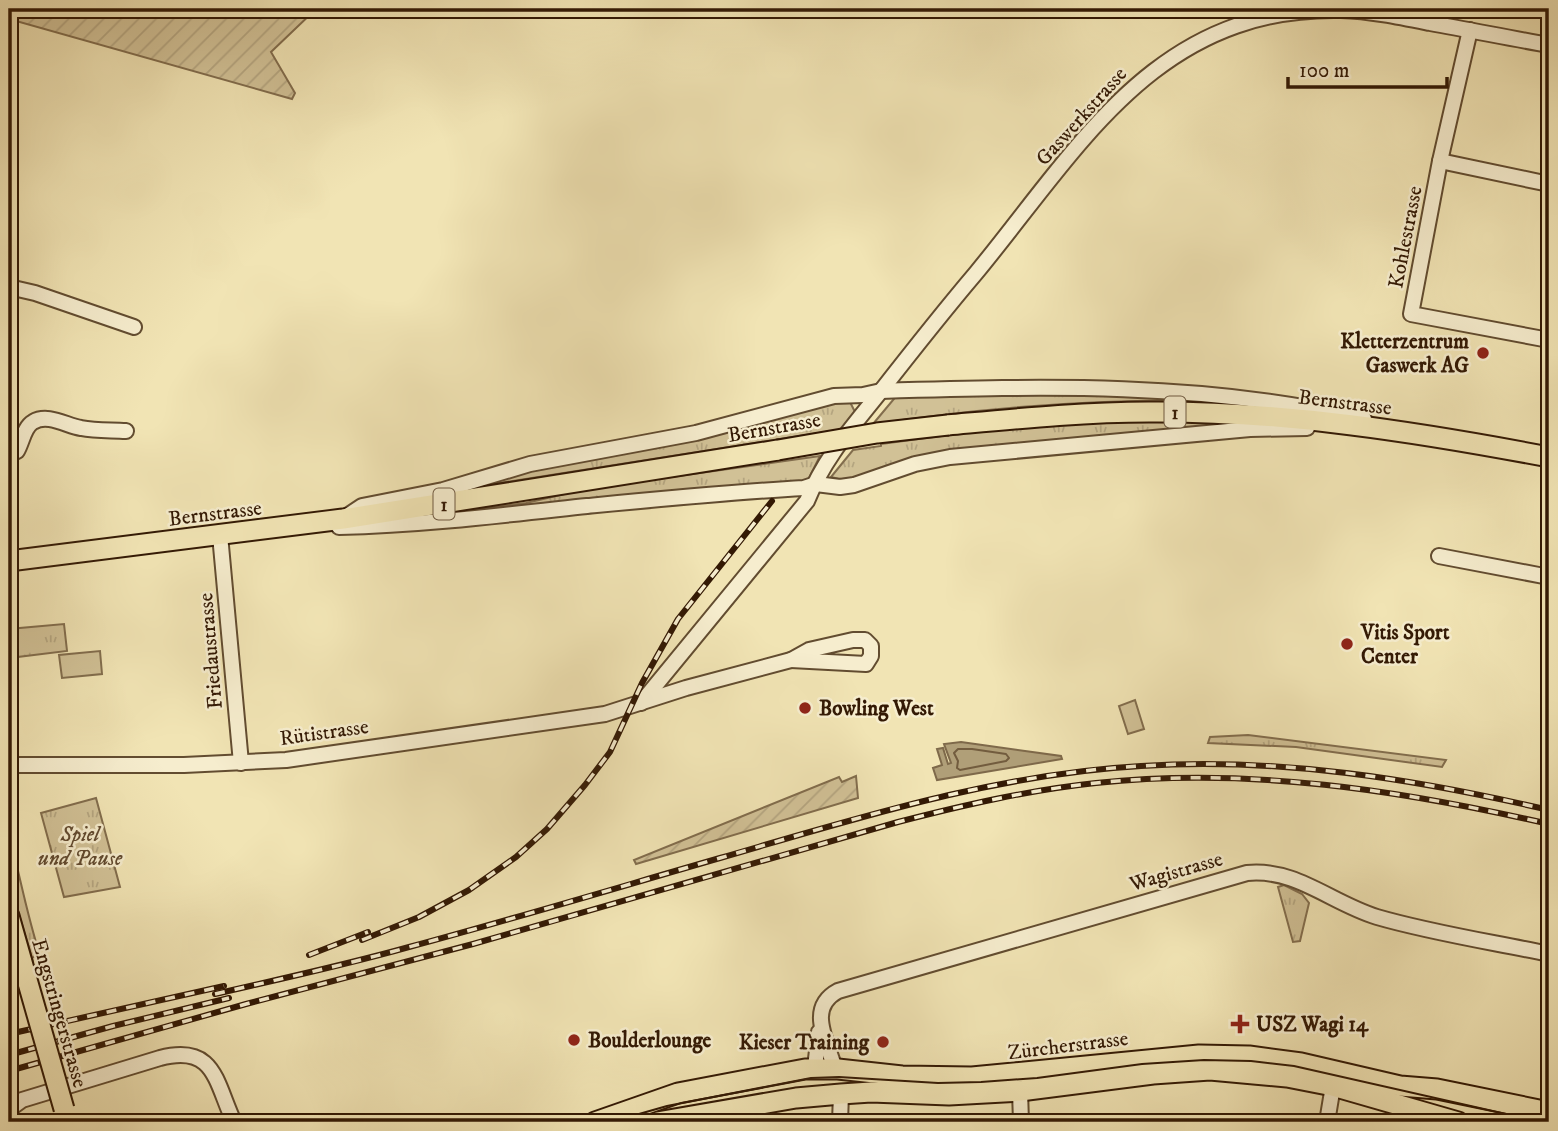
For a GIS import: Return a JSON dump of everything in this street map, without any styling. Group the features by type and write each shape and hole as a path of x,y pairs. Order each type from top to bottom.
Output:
{"main road":[{"name":"Bernstrasse","path":"9,561 343,519 545,489 877,433 1052,416 1173,412 1266,416 1326,421 1444,438 1549,457"},
{"name":"Engstringerstrasse","path":"9,916 66,1116"},
{"name":"Zürcherstrasse","path":"595,1122 678,1093 815,1068 902,1076 972,1077 1043,1072 1176,1056 1249,1056 1319,1066 1400,1086 1437,1090 1549,1111"},
{"path":"838,1069 841,1094"},
{"name":"Zürcherstrasse","path":"657,1122 796,1098 871,1092 949,1095 1020,1091 1153,1073 1210,1070 1287,1077 1333,1086 1458,1122"},
{"path":"1546,1122 1549,1111"}],"street":[{"name":"Gaswerkstrasse","path":"816,484 824,464 906,358 1108,110 1139,81 1172,57 1233,28 1303,12 1360,12 1549,45"},
{"name":"Kohlestrasse","path":"1470,30 1440,161 1411,314 1549,340"},
{"path":"1440,161 1549,184"},
{"path":"9,287 35,293 134,327"},
{"path":"906,358 912,382 925,390"},
{"path":"343,519 362,506 443,490 530,464 707,431 834,396 881,391 1018,386 1116,387 1210,394 1330,411 1444,438"},
{"path":"9,455 17,451 32,422 64,421 82,428 126,431"},
{"path":"288,527 399,526 711,494 804,488 816,484 840,487 854,485 915,464 950,457 1239,430 1327,428 1401,433"},
{"path":"641,703 807,500 816,484"},
{"name":"Friedaustrasse","path":"220,536 241,762"},
{"path":"1439,556 1549,577"},
{"path":"865,640 872,649 869,662 862,665 791,660 809,650 844,641 865,640"},
{"name":"Rütistrasse","path":"9,765 286,760 587,717 791,660"},
{"name":"Wagistrasse","path":"820,1013 831,995 853,985 1203,884 1258,872 1277,873 1298,879 1341,903 1375,916 1549,954"},
{"path":"815,1068 820,1013"},
{"path":"820,1013 833,1063 838,1069"},
{"path":"9,1122 11,1108 27,1098 182,1054 200,1058 208,1065 234,1122"},
{"path":"1327,1122 1333,1086"},
{"path":"1020,1091 1021,1122"},
{"path":"840,1122 841,1094"}],"green space":[{"path":"9,9 138,9 162,15 164,9 316,9 271,52 295,93 292,99 9,19"},
{"path":"1020,389 1218,401 1045,405 873,424 898,394 901,397 904,394"},
{"path":"835,400 850,402 855,412 844,429 474,487 517,472"},
{"path":"1125,420 1251,422 970,450 847,481 831,477 853,450 881,444 1017,426"},
{"path":"820,456 808,480 801,483 402,519 526,503 586,489"},
{"path":"64,624 67,651 9,658 9,629"},
{"path":"100,651 102,674 62,678 59,655"},
{"path":"1135,700 1144,729 1128,734 1119,706"},
{"path":"1248,735 1446,760 1442,767 1296,747 1208,743 1210,737"},
{"path":"856,776 858,798 636,864 634,860 839,777 842,782"},
{"name":"Spiel und Pause","path":"96,798 120,887 64,897 41,813"},
{"path":"9,835 40,955 32,958 9,881"},
{"path":"1284,885 1302,894 1309,903 1300,941 1293,942 1278,887"}],"water":[{"path":"961,742 1061,756 1062,759 937,780 933,768 942,765 937,749 943,748 948,764 951,763 944,744"}],"tram line":[{"path":"611,1122 667,1106 811,1078 981,1082 1037,1078 1142,1064 1204,1060 1251,1061 1294,1066 1541,1122"}],"railway":[{"path":"362,940 419,917 469,890 516,857 547,829 610,752 642,683 678,619 772,501"},
{"path":"215,994 385,954 876,813 1033,778 1141,766 1193,764 1295,768 1397,780 1549,810"},
{"path":"9,1071 473,944 898,822 1046,790 1154,779 1268,780 1381,792 1549,824"},
{"path":"309,955 368,932"},
{"path":"9,1034 224,986"},
{"path":"9,1055 229,998"}],"place":[{"name":"Kletterzentrum Gaswerk AG","path":"1483,353"},
{"name":"Vitis Sport Center","path":"1347,644"},
{"name":"Bowling West","path":"805,708"},
{"name":"USZ Wagi 14","path":"1240,1024"},
{"name":"Boulderlounge","path":"574,1040"},
{"name":"Kieser Training","path":"883,1042"}]}
